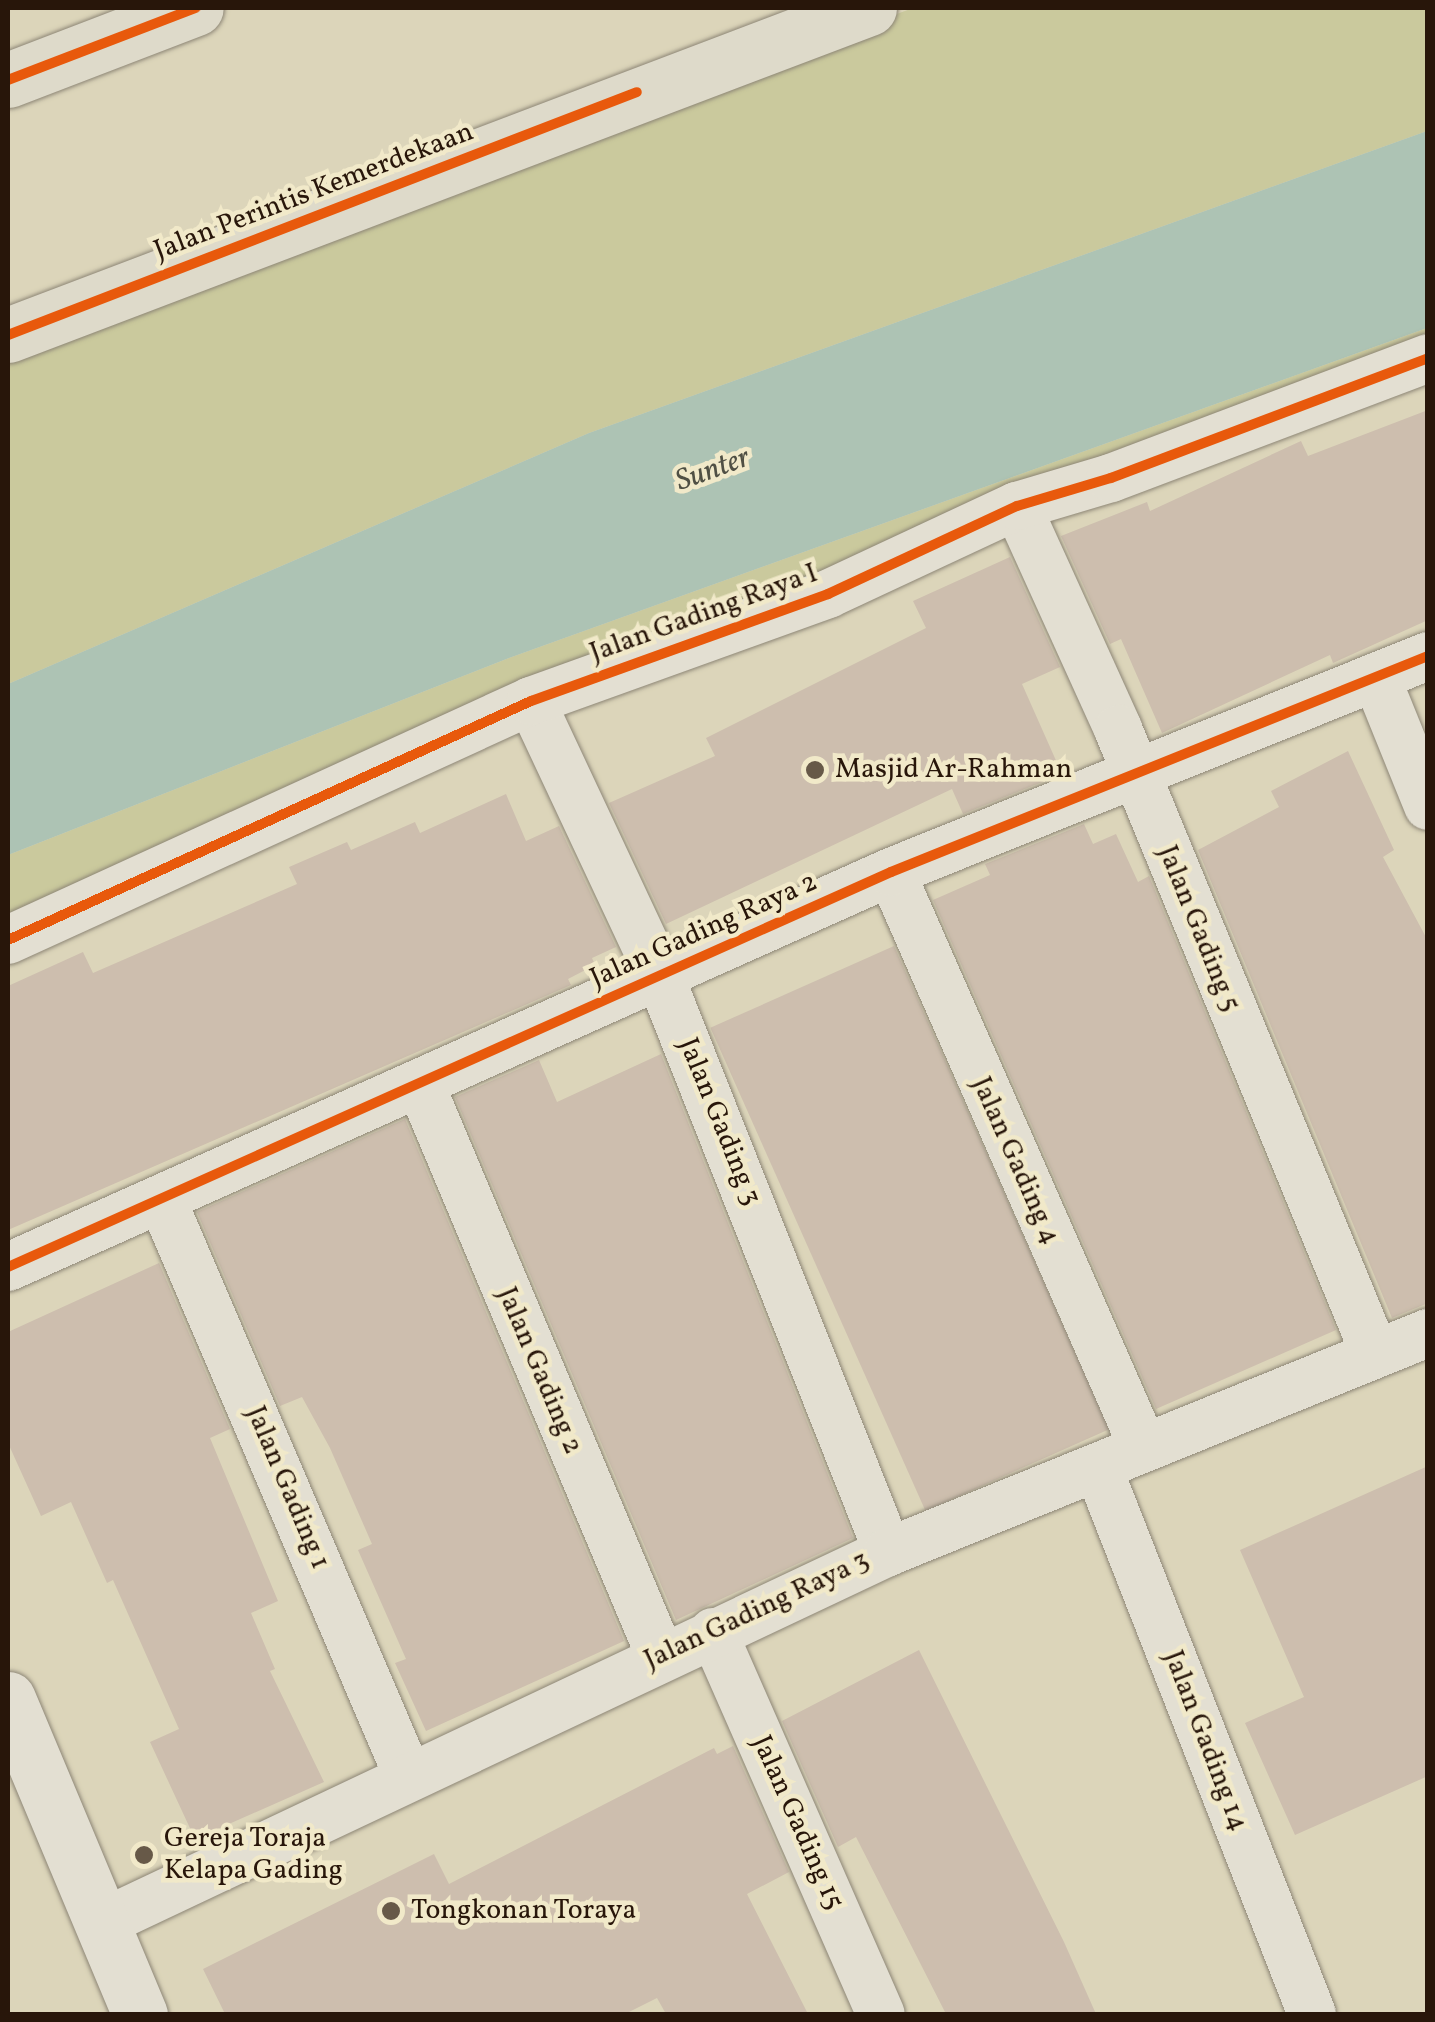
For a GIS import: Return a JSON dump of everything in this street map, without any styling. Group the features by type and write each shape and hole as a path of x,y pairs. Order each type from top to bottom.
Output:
{"highway":[{"path":"8,80 196,8"},
{"name":"Jalan Perintis Kemerdekaan","path":"8,335 869,8"}],"street":[{"name":"Jalan Gading Raya I","path":"8,940 532,701 828,594 1017,506 1428,358"},
{"name":"Jalan Gading 5","path":"1017,506 1135,771 1375,1354"},
{"name":"Jalan Gading Raya 2","path":"8,1268 163,1202 891,872 1428,656"},
{"path":"1376,677 1428,806"},
{"name":"Jalan Gading 3","path":"532,701 659,974 888,1552"},
{"name":"Jalan Gading 4","path":"891,872 1144,1447"},
{"name":"Jalan Gading 2","path":"421,1086 660,1655"},
{"name":"Jalan Gading 1","path":"163,1202 408,1776"},
{"name":"Jalan Gading Raya 3","path":"102,1923 660,1655 888,1552 1428,1333"},
{"name":"Jalan Gading 14","path":"1098,1468 1312,2014"},
{"name":"Jalan Gading 15","path":"713,1632 881,2014"},
{"path":"8,1700 140,2014"}],"green space":[{"path":"913,8 1427,8 1427,131 589,433 8,684 8,345"},
{"path":"1427,328 1427,353 8,933 8,855 509,658"}],"water":[{"name":"Sunter","path":"1427,131 1427,328 509,658 8,855 8,684 589,433"}],"building":[{"path":"1428,410 1428,620 1333,663 1330,655 1162,733 1121,639 1110,644 1061,536 1147,502 1150,511 1301,441 1308,456"},
{"path":"1010,557 1060,667 1022,684 1062,774 963,814 952,789 666,924 609,803 715,756 706,738 926,628 913,601"},
{"path":"1348,751 1394,850 1383,857 1428,941 1428,1303 1392,1318 1198,850 1279,807 1271,791"},
{"path":"506,794 526,841 559,826 616,947 592,958 595,965 568,979 571,985 8,1230 8,986 83,952 93,973 297,884 289,867 347,842 351,850 415,822 420,833"},
{"path":"1084,824 1093,844 1116,834 1138,882 1149,876 1336,1330 1156,1409 933,900 990,875 985,864"},
{"path":"894,946 1109,1429 926,1511 710,1028"},
{"path":"661,1054 853,1538 676,1620 455,1097 539,1060 557,1102"},
{"path":"405,1119 624,1641 426,1731 395,1663 406,1659 358,1550 372,1544 330,1448 302,1397 280,1406 197,1212"},
{"path":"159,1263 230,1429 210,1438 278,1601 251,1613 275,1669 270,1671 324,1782 195,1839 150,1742 179,1729 113,1580 107,1583 71,1502 41,1516 8,1443 8,1332"},
{"path":"1428,1466 1428,1776 1295,1835 1245,1723 1304,1697 1240,1550"},
{"path":"919,1650 1096,2014 946,2014 856,1837 838,1847 782,1721"},
{"path":"733,1746 789,1872 747,1894 808,2014 666,2014 657,1998 625,2014 225,2014 203,1969 434,1854 449,1884 714,1748 717,1754"}],"cycle path":[{"path":"8,80 196,8"},
{"path":"8,335 637,92"},
{"path":"8,940 531,701 828,594 1017,506 1111,478 1428,358"},
{"path":"8,1267 891,872 1428,656"}],"place":[{"name":"Masjid Ar-Rahman","path":"815,770"},
{"name":"Gereja Toraja Kelapa Gading","path":"144,1855"},
{"name":"Tongkonan Toraya","path":"391,1911"}]}
